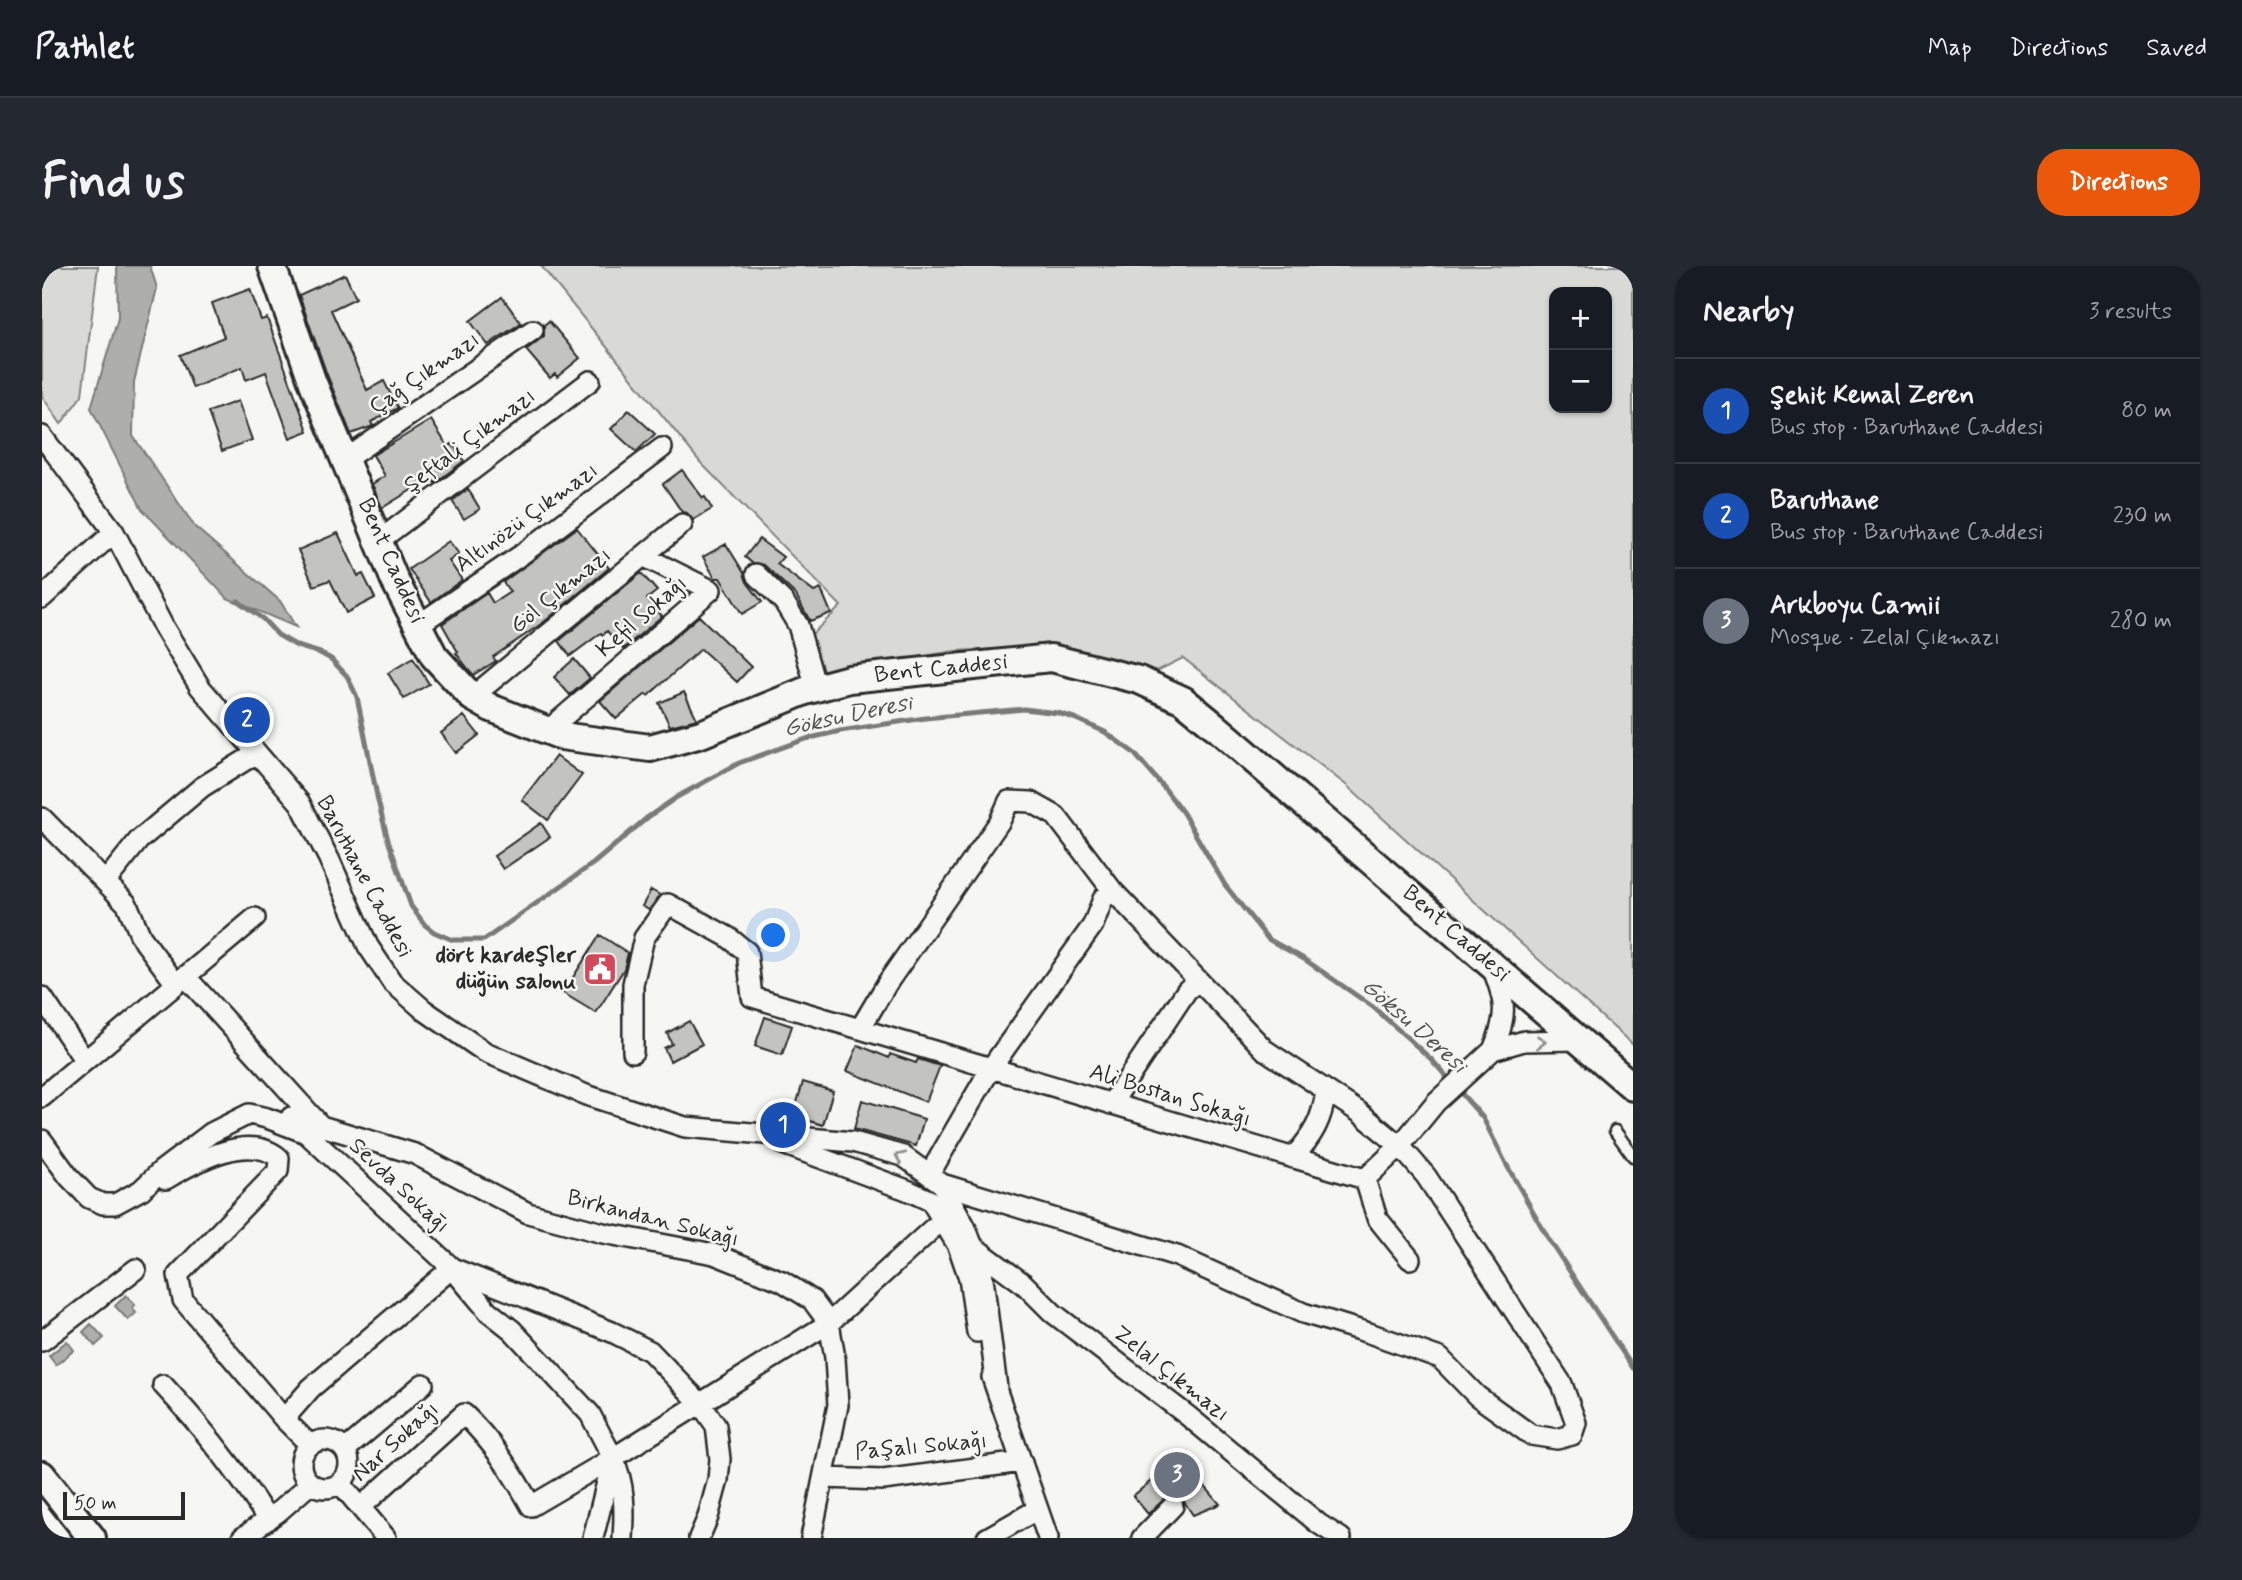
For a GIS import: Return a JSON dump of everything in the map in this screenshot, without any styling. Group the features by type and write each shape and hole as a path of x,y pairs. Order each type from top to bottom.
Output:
{"street":[{"name":"Bent Caddesi","path":"272,266 313,383 395,581 434,656 472,696 491,709 561,736 650,748 701,734 816,688 849,679 1051,658 1139,680 1191,707 1633,1087"},
{"name":"Çağ Çıkmazı","path":"346,459 533,330"},
{"name":"Şeftali Çıkmazı","path":"380,540 590,381"},
{"name":"Baruthane Caddesi","path":"42,436 114,532 164,628 200,687 300,803 329,859 368,946 392,982 424,1010 485,1052 586,1095 685,1127 853,1142 903,1156 936,1179"},
{"name":"Altınözü Çıkmazı","path":"418,625 521,555 662,448"},
{"name":"Göl Çıkmazı","path":"472,696 682,524"},
{"path":"42,598 114,532"},
{"name":"Kefil Sokağı","path":"547,730 710,590 643,556"},
{"path":"755,574 783,602 798,625 816,688"},
{"path":"106,881 139,840 202,787 257,753"},
{"path":"860,1030 888,982 1000,821 1009,801 1031,802 1056,816 1112,890 1197,982 1265,1050 1359,1112 1399,1146 1426,1176 1562,1384 1576,1423 1572,1435 1557,1438 1531,1435 1477,1396 1440,1358 1303,1313 1177,1256 936,1179"},
{"path":"42,818 127,904 141,937 319,1125"},
{"path":"936,1179 991,1068 1093,925 1103,899 1112,890"},
{"name":"Ali Bostan Sokağı","path":"633,1052 633,984 645,938 668,904 728,937 747,952 752,997 1365,1179"},
{"path":"42,1097 255,918"},
{"path":"1410,1259 1377,1218 1365,1179 1399,1146 1436,1102 1493,1050 1503,1026 1505,1007 1490,963"},
{"path":"1111,1104 1187,990 1197,982"},
{"path":"42,997 85,1061"},
{"path":"1493,1050 1524,1041 1579,1040"},
{"path":"1293,1158 1314,1133 1324,1108 1326,1091"},
{"name":"Birkandan Sokağı","path":"249,1114 268,1110 415,1154 528,1213 603,1233 714,1254 782,1282 812,1300 829,1323"},
{"path":"117,1203 141,1190 162,1170 211,1133 249,1114"},
{"name":"Sevda Sokaḡı","path":"249,1114 306,1133 452,1268 488,1311 512,1330 590,1414 621,1475 625,1514 623,1538"},
{"path":"753,1133 931,1201 958,1246 969,1278 978,1345 997,1388 1048,1538"},
{"path":"42,1140 69,1177 89,1198 103,1204 126,1203 141,1197 196,1163 234,1149 253,1146 271,1151 279,1158 278,1171 178,1275 183,1300 284,1419 310,1445"},
{"path":"936,1179 965,1226 982,1270 997,1388"},
{"path":"593,1538 613,1458 829,1323 942,1220"},
{"name":"Zelal Çıkmazı","path":"973,1246 1024,1284 1053,1313 1188,1416 1319,1524 1341,1538"},
{"path":"284,1419 312,1388 452,1268 612,1332 650,1351 700,1403 716,1426 720,1460 718,1480 699,1538"},
{"path":"42,1341 136,1269"},
{"path":"811,1538 838,1405 835,1358 829,1323"},
{"path":"345,1450 423,1384"},
{"path":"163,1385 205,1430 240,1476 268,1520"},
{"name":"Nar Sokağı","path":"361,1507 464,1414 481,1431 508,1467 531,1506 613,1458"},
{"path":"329,1440 345,1450 349,1457 349,1470 341,1483 328,1489 310,1484 301,1468 301,1457 310,1445 329,1440"},
{"name":"Paşalı Sokağı","path":"824,1478 883,1480 1022,1462"},
{"path":"42,1475 92,1538"},
{"path":"341,1483 386,1538"},
{"path":"242,1538 310,1484"},
{"path":"1142,1538 1173,1506"},
{"path":"988,1538 1038,1509"}],"lane":[{"path":"1615,1131 1633,1156"}],"shaded area":[{"path":"42,266 98,266 82,395 61,424 42,396"},
{"path":"117,266 150,266 157,288 134,382 133,436 195,527 280,601 296,627 227,598 142,509 91,408 118,318"},
{"path":"541,266 1633,266 1633,1045 1346,785 1183,658 1157,671 1054,646 955,651 824,672 810,636 841,606 700,462"},
{"path":"126,1295 135,1305 132,1308 136,1313 128,1320 115,1306"},
{"path":"91,1324 104,1338 95,1346 83,1332"},
{"path":"67,1341 74,1350 56,1365 49,1356"}],"building":[{"path":"345,274 356,298 331,310 367,390 384,381 398,408 371,422 373,426 351,434 299,295"},
{"path":"250,289 261,320 267,318 308,431 290,438 266,372 246,380 242,367 193,388 180,355 224,337 212,303"},
{"path":"502,297 521,323 488,345 470,321"},
{"path":"549,321 580,358 557,377 555,374 550,378 526,350 544,336 544,325"},
{"path":"238,401 252,440 222,451 208,412"},
{"path":"629,410 655,434 636,452 611,429"},
{"path":"431,420 448,447 452,444 464,461 435,483 431,478 382,508 372,484 385,476 373,455"},
{"path":"682,470 712,509 693,520 687,513 682,512 663,484"},
{"path":"468,489 480,509 464,519 452,501"},
{"path":"577,528 609,568 544,622 493,657 496,661 473,675 456,653 458,652 442,624 487,593 493,603 510,592 503,582"},
{"path":"338,533 358,576 363,574 375,598 346,613 330,580 314,586 298,550"},
{"path":"759,539 783,557 777,564 814,592 821,589 831,613 810,621 796,595 764,565 752,563 745,557"},
{"path":"449,541 459,554 449,561 462,580 431,602 409,569"},
{"path":"726,544 747,582 762,602 742,614 720,578 715,578 703,557"},
{"path":"641,573 657,591 647,599 662,616 623,649 607,631 570,656 559,641"},
{"path":"699,616 751,667 737,682 701,649 648,696 646,694 616,719 600,701"},
{"path":"413,658 429,684 404,699 388,673"},
{"path":"574,659 590,678 570,695 554,677"},
{"path":"684,692 697,719 670,726 659,703"},
{"path":"464,716 479,735 456,753 441,733"},
{"path":"556,756 582,775 548,820 522,800"},
{"path":"541,823 550,837 503,869 494,856"},
{"path":"651,890 660,895 649,910 642,906"},
{"path":"600,935 628,953 624,969 596,1013 563,993"},
{"path":"765,1017 792,1026 782,1055 755,1046"},
{"path":"689,1021 702,1044 670,1061 664,1048 672,1044 667,1033"},
{"path":"858,1045 889,1058 890,1054 916,1063 918,1059 940,1066 926,1102 847,1071"},
{"path":"803,1082 833,1091 823,1125 793,1116"},
{"path":"862,1100 924,1119 916,1146 854,1129"},
{"path":"1180,1457 1220,1504 1193,1515 1181,1497 1170,1494 1148,1514 1133,1496"}],"waterway":[{"name":"Göksu Deresi","path":"238,601 263,619 278,635 297,646 331,659 347,676 357,697 388,840 411,906 425,925 453,940 484,940 594,863 648,817 677,797 739,763 806,739 925,718 1024,709 1058,713 1105,732 1134,753 1165,789 1183,813 1225,885 1268,939 1304,959 1373,1007 1431,1059 1483,1118 1548,1238 1633,1368"}],"place":[{"name":"Baruthane","path":"247,720"},
{"name":"dört kardeşler düğün salonu","path":"600,969"},
{"name":"Şehit Kemal Zeren","path":"783,1125"},
{"name":"Arkboyu Camii","path":"1177,1475"}]}
